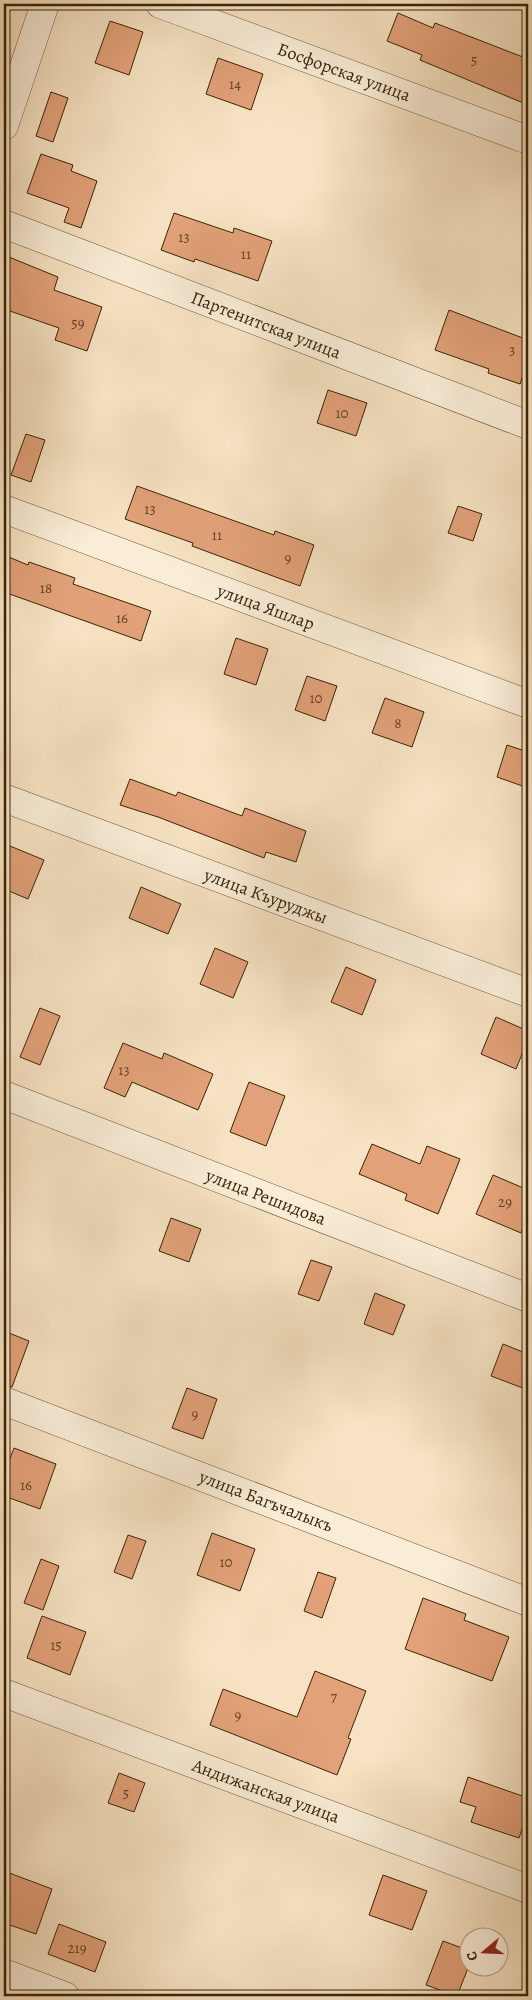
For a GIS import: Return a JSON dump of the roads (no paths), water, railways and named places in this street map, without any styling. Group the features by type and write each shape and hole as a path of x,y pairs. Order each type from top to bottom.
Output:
{"street":[{"path":"4,126 45,4"},
{"name":"Босфорская улица","path":"160,4 528,140"},
{"name":"Партенитская улица","path":"4,224 528,425"},
{"name":"улица Яшлар","path":"4,509 528,704"},
{"name":"улица Къуруджы","path":"4,798 528,993"},
{"name":"улица Решидова","path":"4,1095 528,1298"},
{"name":"улица Багъчалыкъ","path":"4,1401 528,1602"},
{"name":"Андижанская улица","path":"4,1693 528,1889"},
{"path":"4,1973 65,1996"}]}
